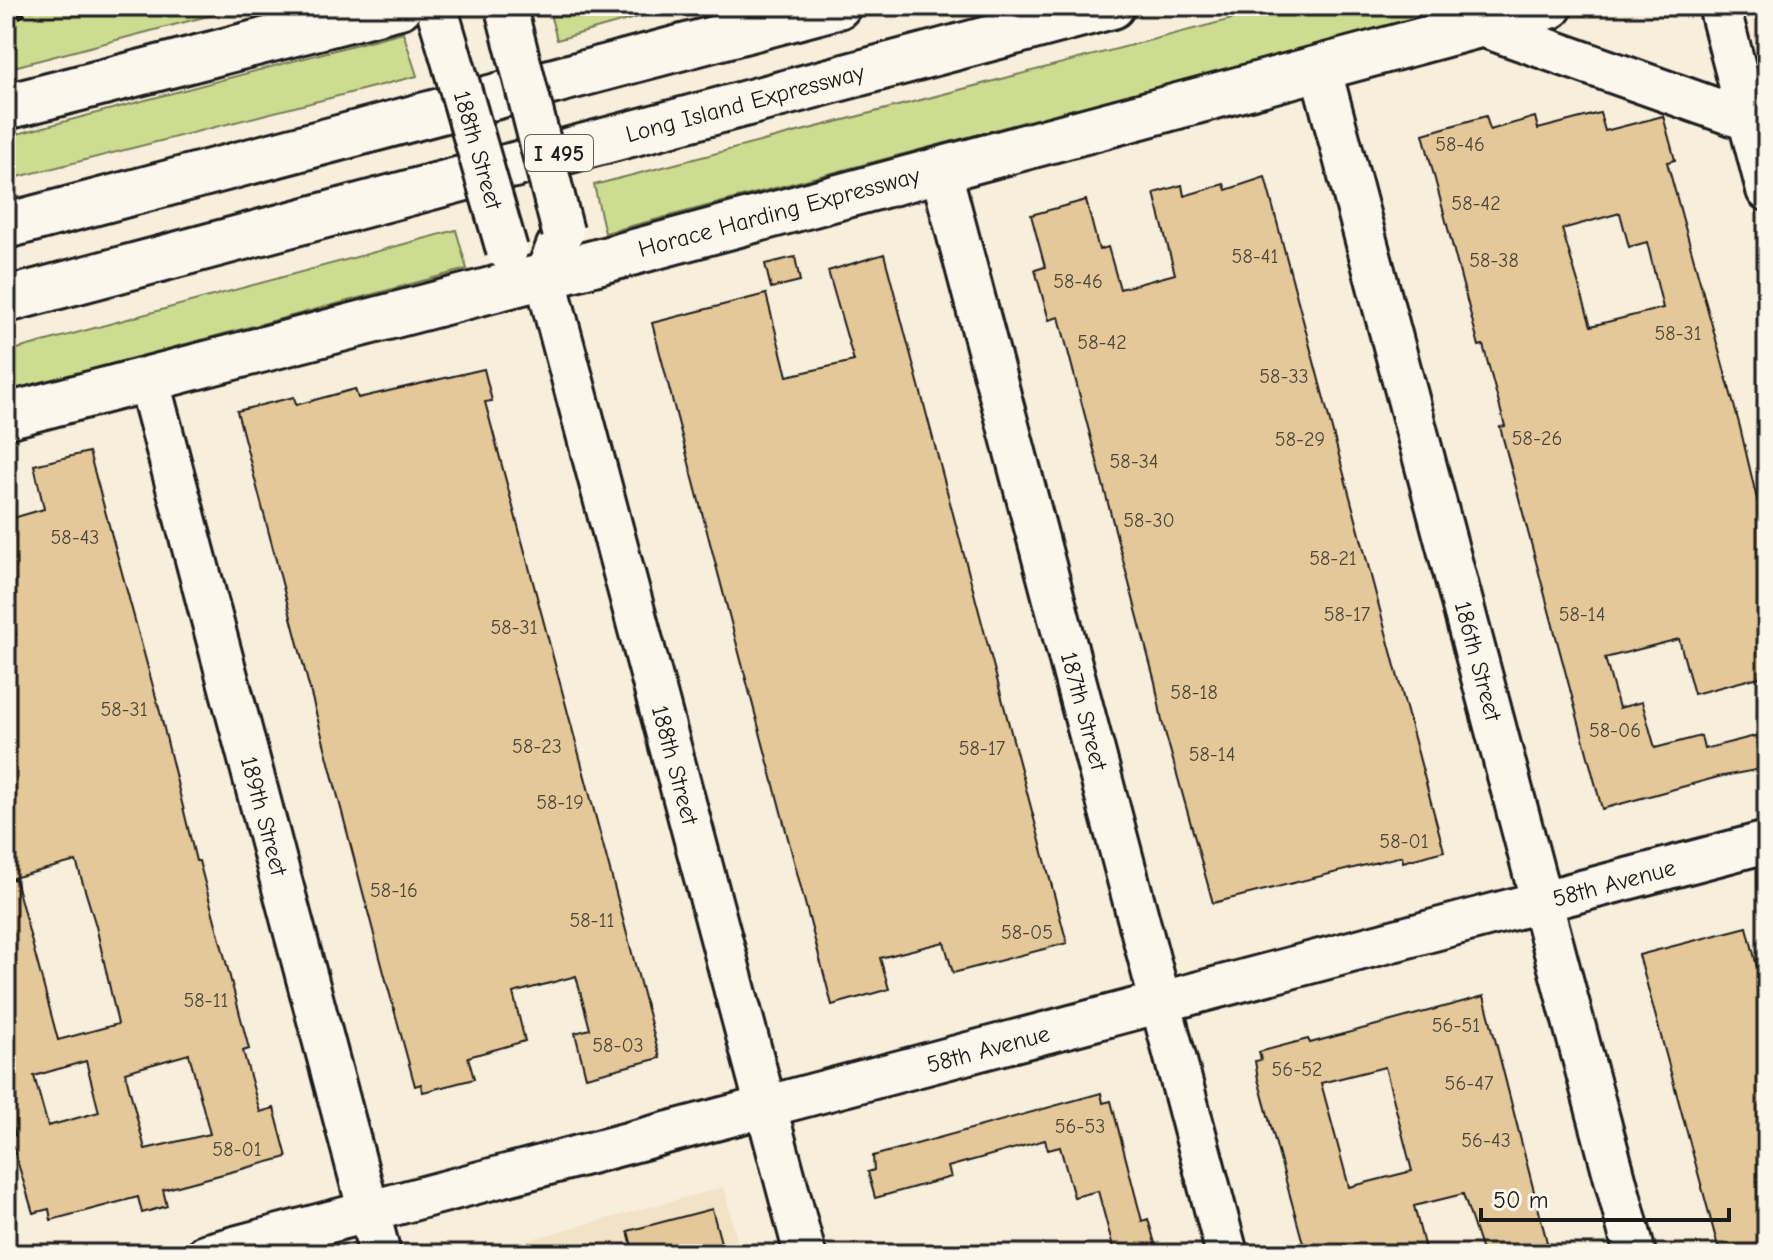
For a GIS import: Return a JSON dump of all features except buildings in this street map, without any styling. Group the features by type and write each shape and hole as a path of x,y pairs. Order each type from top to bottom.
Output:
{"main road":[{"path":"6,107 400,6"},
{"path":"6,226 838,6"},
{"name":"Long Island Expressway","path":"6,300 1112,6"},
{"name":"Horace Harding Expressway","path":"6,416 545,276 1550,6"}],"street":[{"name":"188th Street","path":"436,6 507,250 545,276 805,1254"},
{"path":"1719,6 1758,124 1767,190"},
{"path":"506,9 563,232 545,276"},
{"path":"1479,25 1758,124"},
{"name":"186th Street","path":"1320,67 1635,1254"},
{"name":"187th Street","path":"940,168 1227,1254"},
{"name":"189th Street","path":"148,378 380,1254"},
{"name":"58th Avenue","path":"208,1254 1767,842"}],"path":[{"path":"6,10 9,22 37,6"}],"shaded area":[{"path":"724,1187 740,1254 476,1254"}],"green space":[{"path":"6,6 246,6 6,69"},
{"path":"548,6 677,6 557,40"},
{"path":"1282,6 1462,6 605,233 594,185"},
{"path":"403,32 417,76 6,180 6,137"},
{"path":"456,230 467,269 6,392 6,352"}]}
